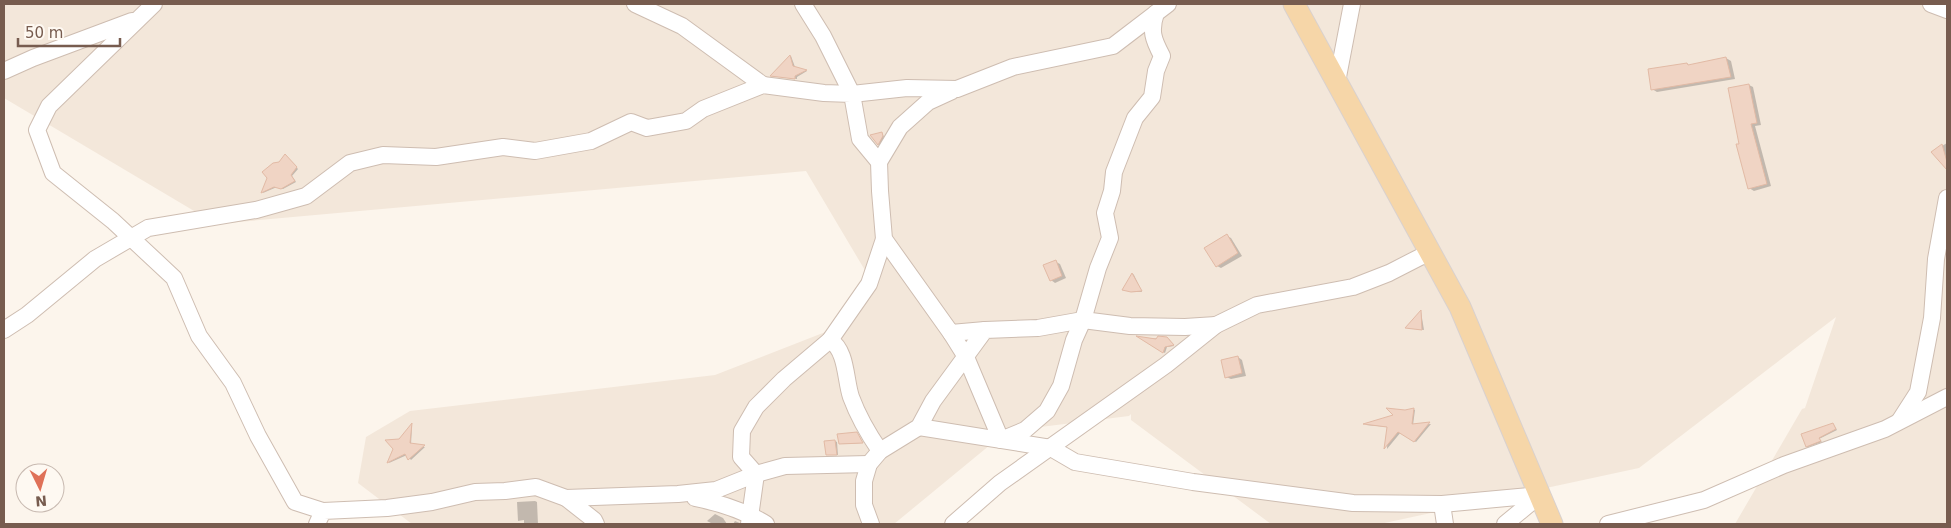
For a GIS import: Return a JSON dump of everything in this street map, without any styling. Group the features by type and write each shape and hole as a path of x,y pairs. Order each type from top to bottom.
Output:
{"main road":[{"path":"1294,4 1460,308 1552,524"}],"street":[{"path":"154,4 49,106 37,130 53,173 113,222 174,278 199,336 233,383 258,436 295,502 320,518 432,502 474,492 506,491 536,487 566,498 594,520 596,524"},
{"path":"636,4 682,26 763,85 824,93 852,94 907,88 957,89"},
{"path":"803,4 823,36 852,94 860,139 879,162"},
{"path":"1336,82 1352,4"},
{"path":"1931,4 1947,10"},
{"path":"756,474 741,457 742,431 756,407 784,379 830,340 869,284 884,239 879,162 900,127 928,102 1013,67 1113,46 1162,8"},
{"path":"1001,440 1026,430 1047,411 1061,386 1074,340 1083,320 1098,268 1110,238 1104,213 1112,191 1114,172 1135,118 1152,97 1156,71 1162,56 1153,40 1153,23 1162,8"},
{"path":"4,71 140,17"},
{"path":"4,330 27,315 95,259 148,228 256,210 306,196 350,163 382,155 436,157 503,147 534,151 591,141 630,122 647,128 686,122 703,109 763,85"},
{"path":"1899,422 1918,392 1932,318 1936,259 1947,198"},
{"path":"884,239 966,357 1001,440"},
{"path":"953,524 1000,483 1166,366 1216,325 1258,305 1353,287 1389,273 1430,252"},
{"path":"951,333 1038,328 1083,320 1130,326 1185,327 1216,325"},
{"path":"871,524 864,505 864,481 869,464 880,451 919,427 932,400 985,330"},
{"path":"830,340 834,342 844,361 851,396 863,423 880,451"},
{"path":"1608,524 1704,500 1784,465 1885,429 1947,397"},
{"path":"919,427 1051,448 1075,462 1194,482 1353,503 1442,504 1540,495"},
{"path":"566,498 678,494 716,490 756,474 785,466 869,464"},
{"path":"749,520 756,474"},
{"path":"678,494 725,504 749,520 766,524"},
{"path":"1505,524 1540,495"},
{"path":"1442,504 1445,524"}],"shaded area":[{"path":"4,4 1947,4 1947,524 1735,524 1802,409 1805,408 1836,317 1639,468 1380,524 1271,524 1131,420 1131,414 1129,416 1007,431 894,524 412,524 358,483 366,437 410,411 715,375 851,322 866,272 806,171 216,224 4,98"}],"building":[{"path":"790,55 793,66 807,70 795,76 795,79 770,76"},
{"path":"1726,57 1731,77 1651,90 1648,69 1687,63 1688,65"},
{"path":"1749,84 1757,123 1751,124 1767,184 1748,189 1736,144 1739,144 1728,88"},
{"path":"882,132 883,136 878,145 870,135"},
{"path":"1942,144 1947,162 1947,170 1931,152"},
{"path":"285,154 297,167 291,175 295,181 281,189 274,187 261,193 267,178 262,172 273,163 279,162"},
{"path":"1227,234 1238,253 1216,267 1204,248"},
{"path":"1056,260 1062,276 1050,281 1043,265"},
{"path":"1132,273 1142,291 1131,292 1122,290"},
{"path":"1421,310 1422,330 1405,328"},
{"path":"1136,336 1156,339 1158,336 1167,337 1174,345 1165,347 1163,353"},
{"path":"1238,356 1242,373 1225,378 1221,360"},
{"path":"1386,408 1405,410 1414,408 1412,424 1430,422 1414,442 1398,432 1384,449 1387,427 1363,424 1393,415"},
{"path":"412,423 410,443 425,445 408,460 405,454 387,463 393,449 385,440 399,439"},
{"path":"1833,423 1836,429 1819,438 1821,441 1806,447 1801,434"},
{"path":"857,432 863,443 839,444 837,434"},
{"path":"835,440 837,455 826,455 824,441"}]}
